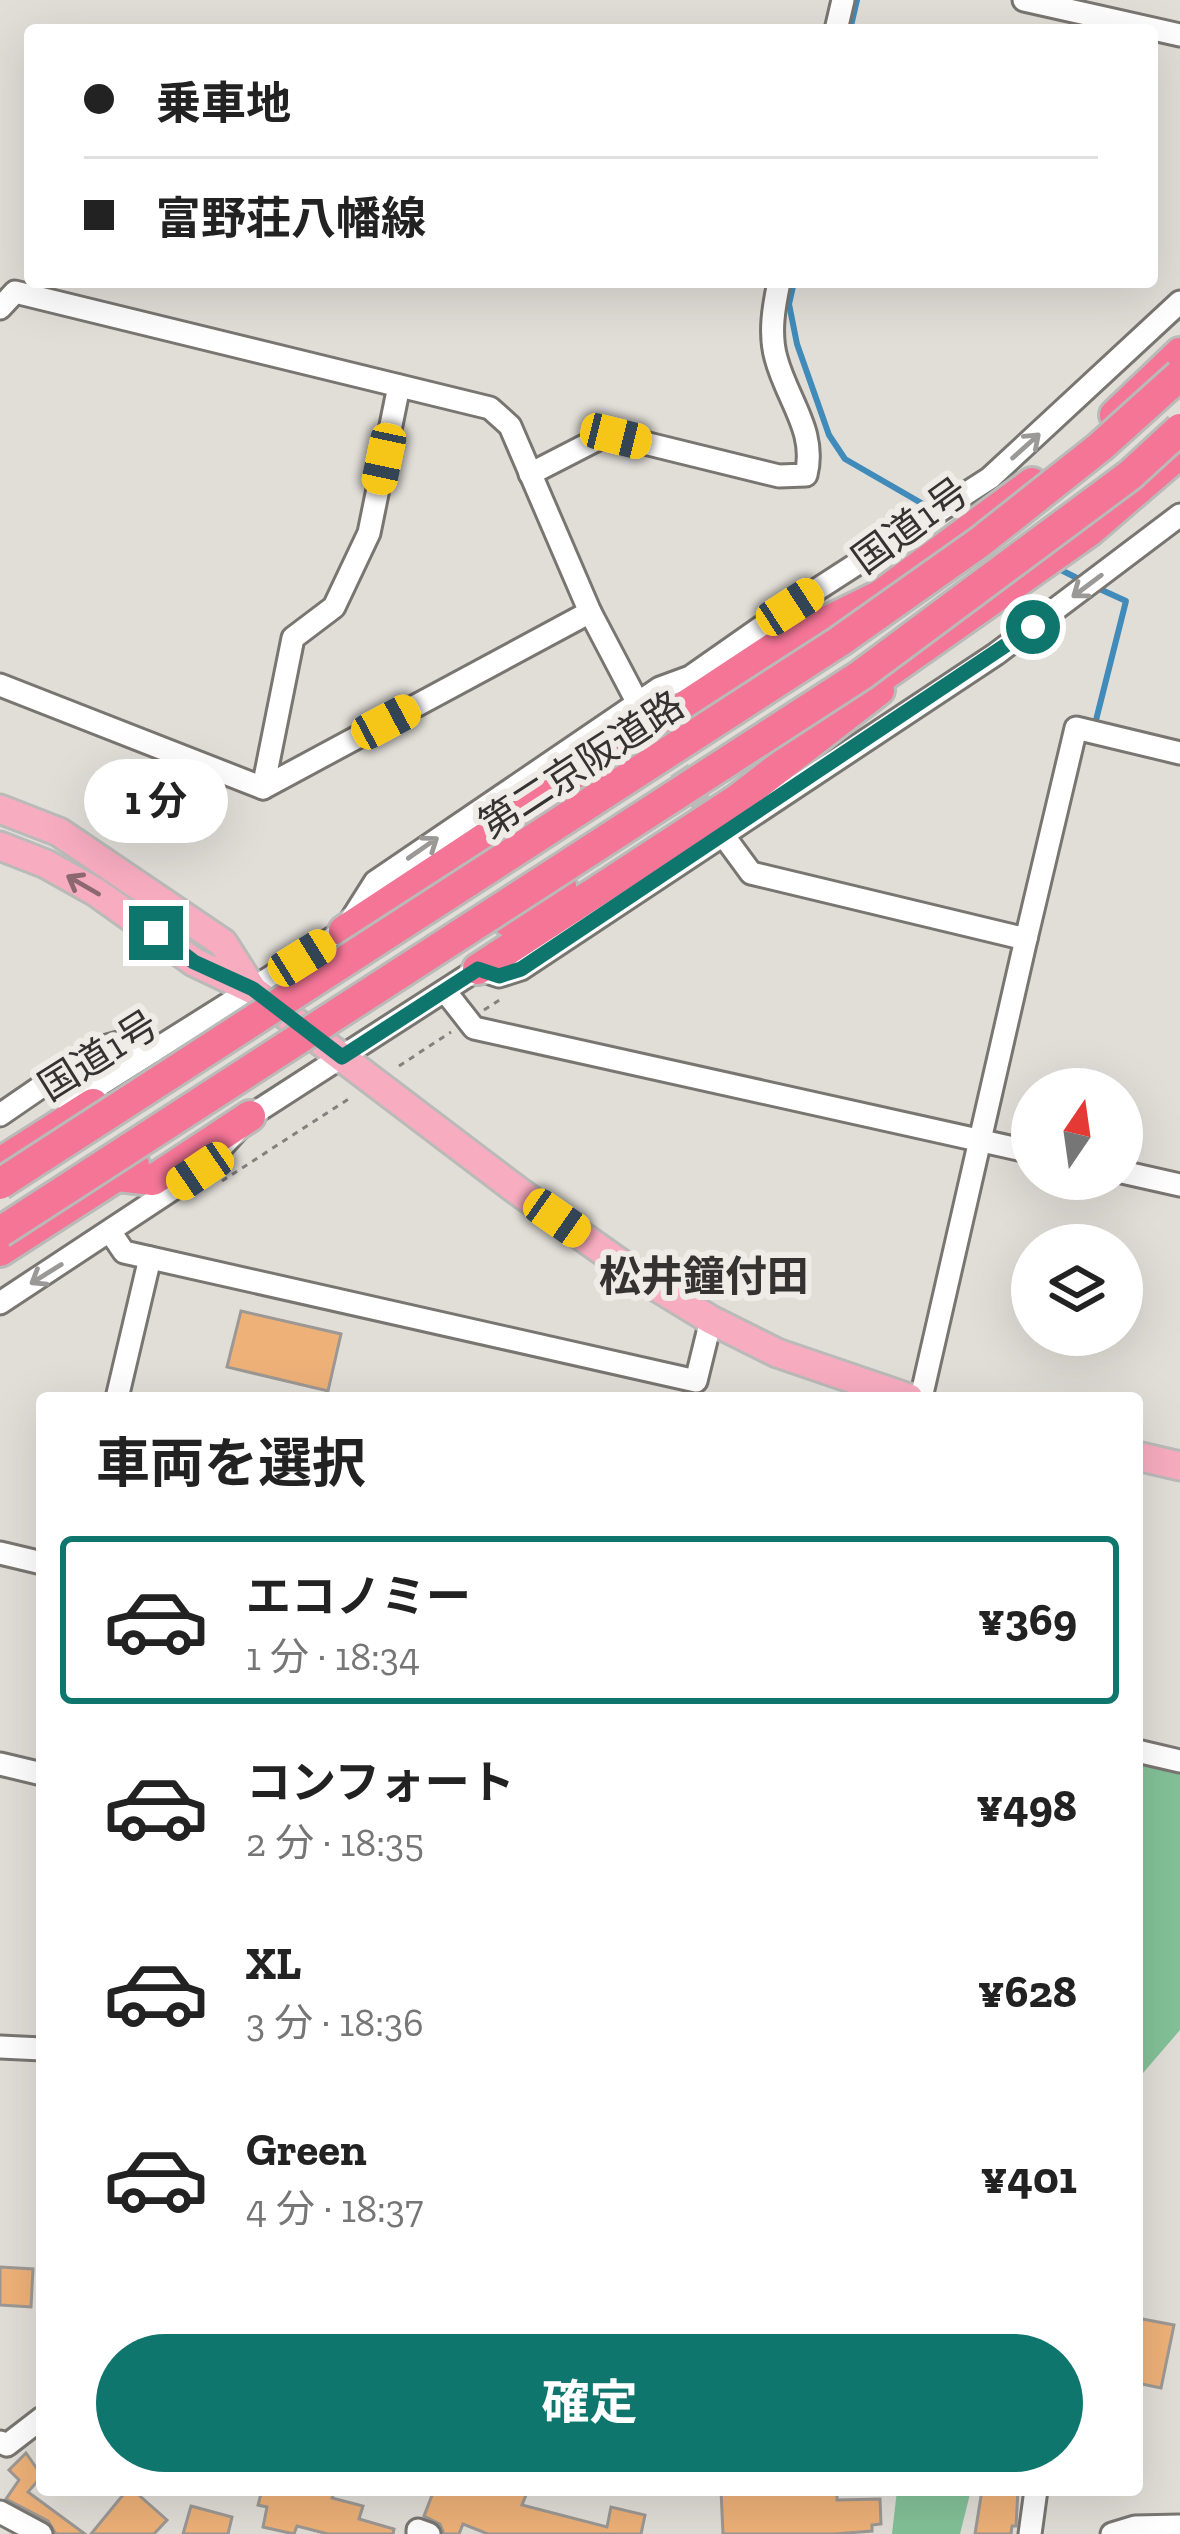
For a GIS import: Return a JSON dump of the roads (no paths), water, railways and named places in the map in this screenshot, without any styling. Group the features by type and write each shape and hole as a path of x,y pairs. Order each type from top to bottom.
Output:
{"highway":[{"name":"国道1号","path":"0,1163 468,866 879,596 1027,488 1175,360"},
{"name":"第二京阪道路","path":"0,1184 840,641 980,542 1100,447 1175,360"},
{"name":"第二京阪道路","path":"0,1232 861,675 1112,488 1180,429"},
{"path":"0,1251 898,667 1088,532 1180,453"},
{"path":"344,931 775,647 879,596"},
{"path":"478,969 738,800 872,698 898,667"},
{"path":"126,1170 153,1180 250,1116"}],"main road":[{"path":"0,809 59,832 223,943 253,989"},
{"path":"0,846 46,864 96,892 194,962 253,989 634,1274 778,1353 891,1392"},
{"path":"1143,1457 1180,1466"}],"street":[{"path":"1024,0 1131,24"},
{"path":"530,474 600,438 616,436 779,476 806,475 812,451 775,356 772,314 778,288"},
{"path":"0,308 15,292 490,408 510,426 590,612 642,710"},
{"path":"0,1148 344,931 375,882 642,710 660,688 691,677 790,607 991,478 1180,302"},
{"path":"1153,331 1175,360"},
{"path":"263,788 293,638 334,607 369,532 400,386"},
{"path":"0,1303 200,1171 250,1116 478,969 499,976 521,969 719,830 788,794 820,767 996,655 1180,515"},
{"path":"0,685 263,788 590,612"},
{"path":"922,1392 1076,728 1180,753"},
{"path":"719,830 751,873 1026,939"},
{"path":"445,991 474,1028 1011,1147"},
{"path":"0,1115 96,1049 118,1043 153,1051"},
{"path":"1143,1177 1180,1185"},
{"path":"110,1233 124,1252 695,1382 711,1320"},
{"path":"118,1392 150,1258"},
{"path":"0,1553 36,1562"},
{"path":"1143,1752 1180,1761"},
{"path":"0,1764 36,1773"},
{"path":"0,2047 36,2049"},
{"path":"0,2442 8,2444 36,2423"},
{"path":"1030,2534 1035,2496"},
{"path":"0,2512 41,2534"},
{"path":"1112,2534 1135,2527 1180,2527"},
{"path":"418,2534 418,2530 429,2534"}],"waterway":[{"path":"851,24 857,0"},
{"path":"793,288 789,304 797,344 829,435 845,459 930,508"},
{"path":"1055,567 1081,580"},
{"path":"1093,586 1126,601 1094,728"}],"tunnel":[{"path":"662,744 715,824"}],"district":[{"name":"松井鐘付田","path":"704,1276"}]}
